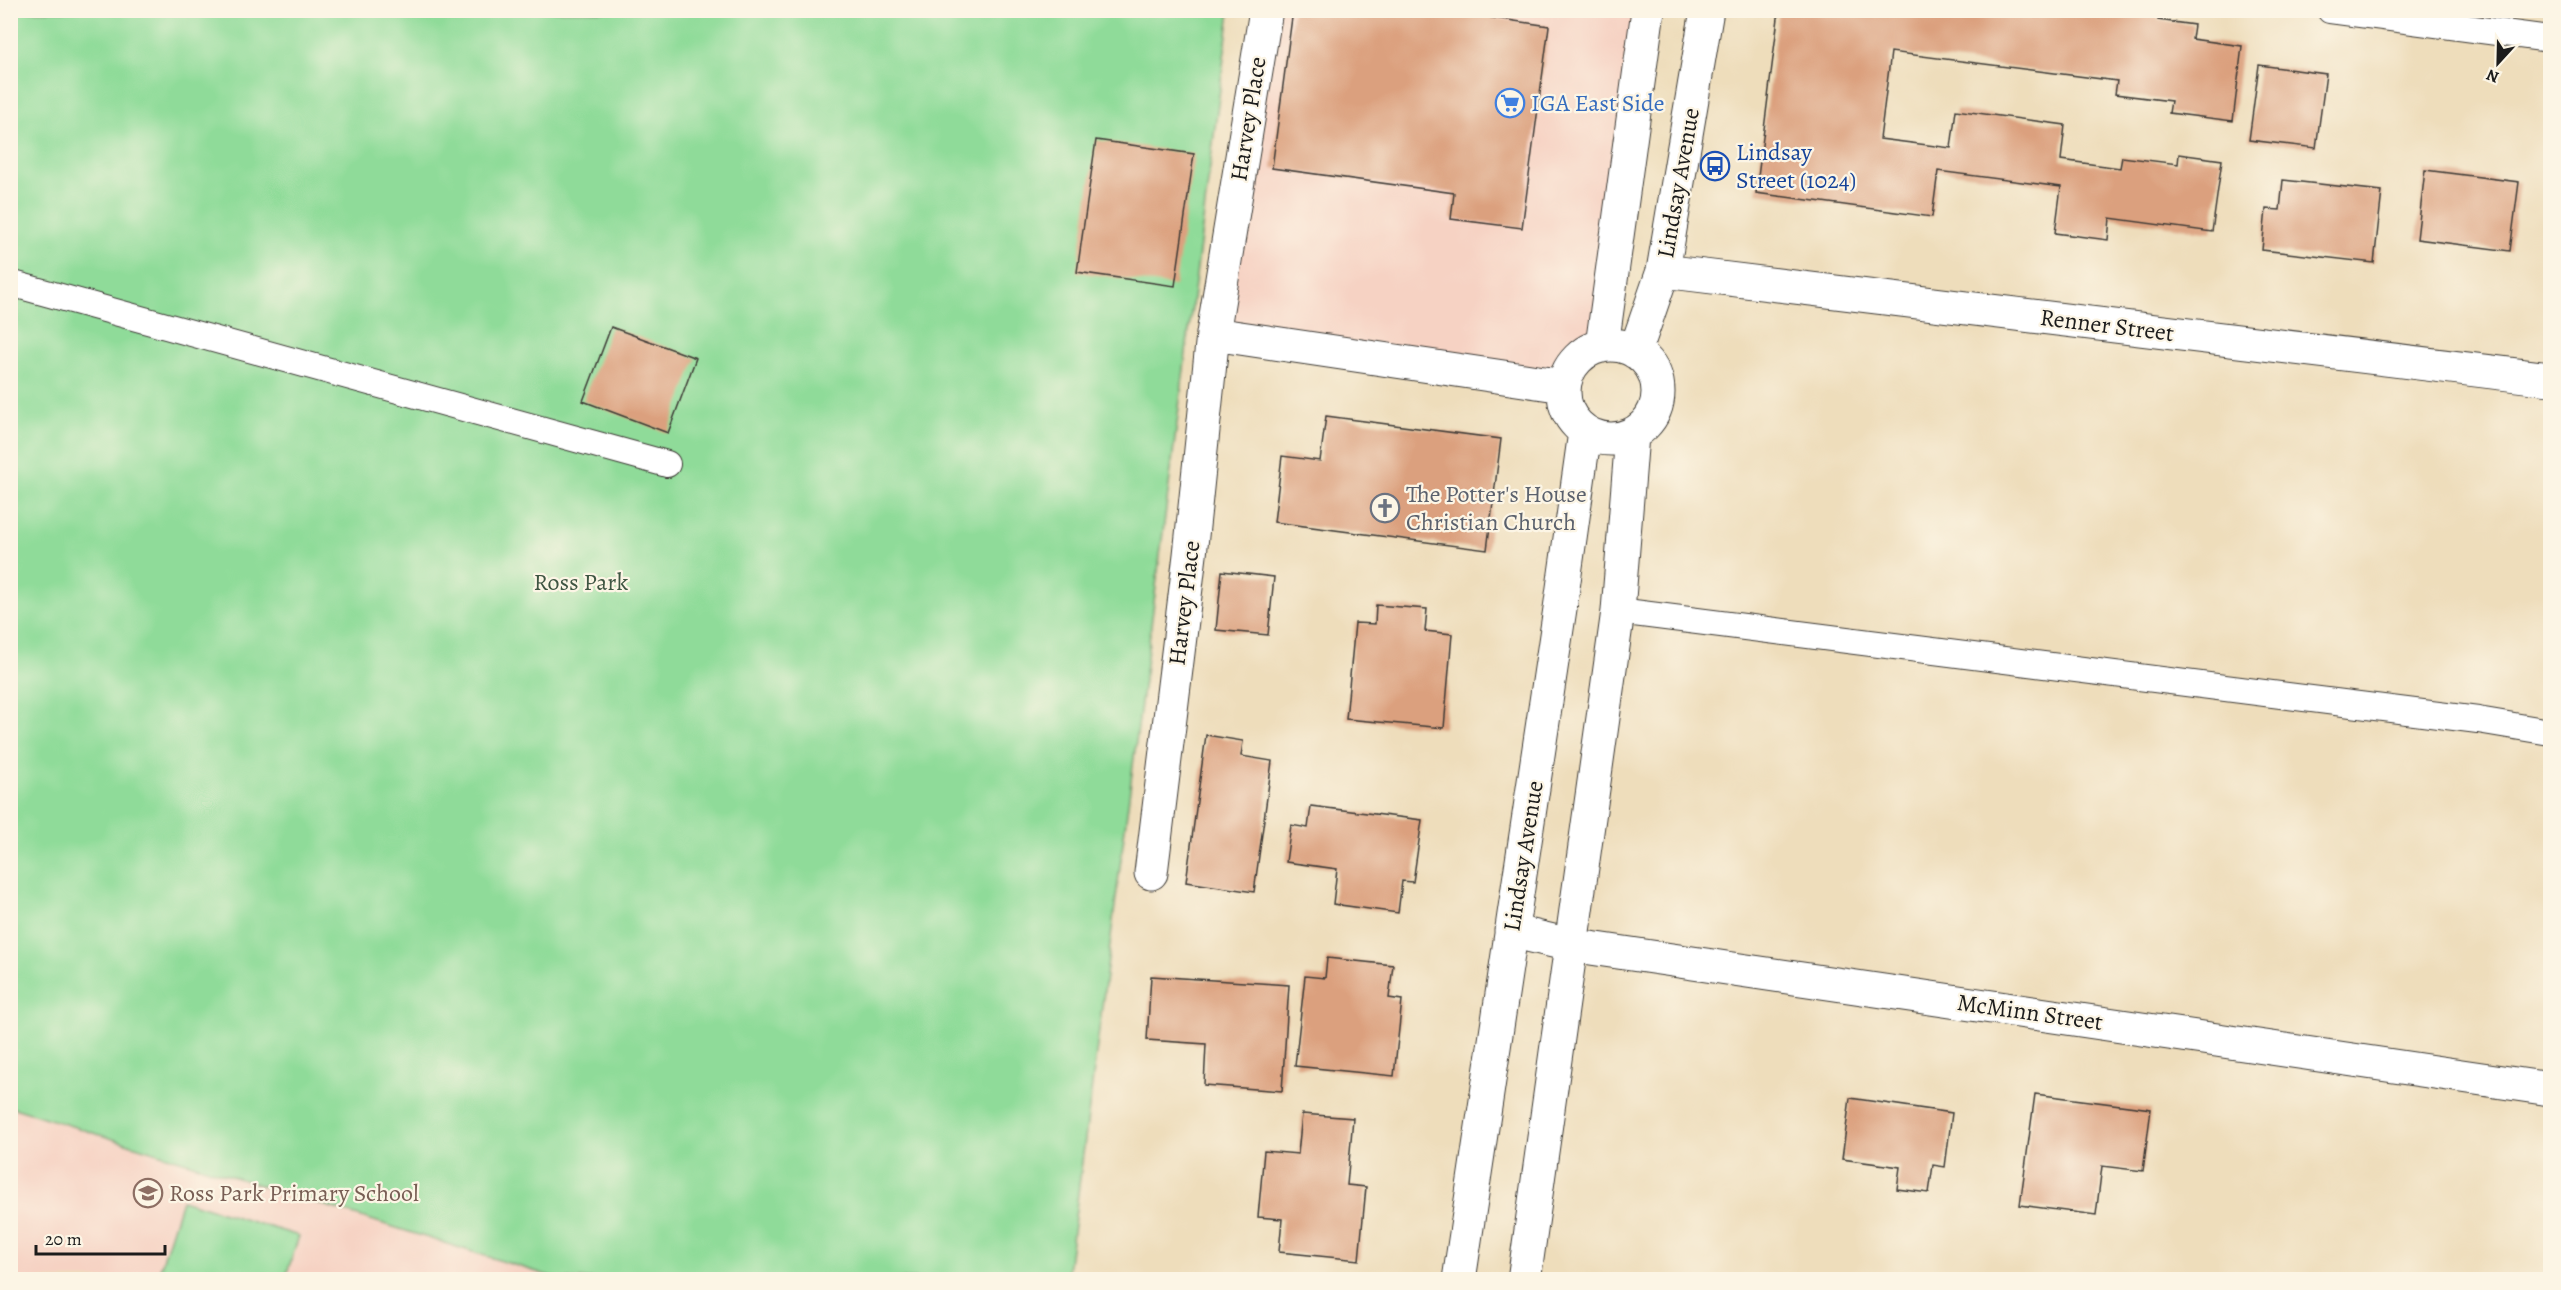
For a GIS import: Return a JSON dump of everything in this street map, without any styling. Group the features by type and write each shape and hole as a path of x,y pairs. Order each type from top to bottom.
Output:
{"street":[{"name":"Harvey Place","path":"1151,873 1190,555 1213,334 1266,10"},
{"path":"1602,346 1648,10"},
{"name":"Lindsay Avenue","path":"1635,352 1663,271 1707,10"},
{"name":"Renner Street","path":"1663,271 2550,379"},
{"path":"1213,334 1564,386"},
{"path":"1613,345 1635,352 1647,361 1658,387 1658,402 1644,427 1632,435 1616,440 1600,439 1585,432 1573,422 1566,408 1564,386 1571,366 1579,357 1602,346 1613,345"},
{"name":"Lindsay Avenue","path":"1459,1280 1585,432"},
{"path":"1524,1280 1618,611 1632,435"},
{"name":"McMinn Street","path":"1511,931 1570,945 2550,1089"}],"lane":[{"path":"2330,10 2550,39"},
{"path":"10,283 667,464"},
{"path":"1618,611 2478,720 2550,732"}],"shaded area":[{"path":"1266,11 1645,11 1589,350 1571,366 1564,407 1213,334"},
{"name":"Ross Park Primary School","path":"11,1107 559,1279 11,1279"}],"green space":[{"name":"Ross Park","path":"11,11 1230,11 1067,1279 559,1279 11,1107"},
{"path":"182,1200 299,1236 285,1279 157,1279"}],"building":[{"path":"1293,10 1440,10 1549,26 1522,228 1451,219 1454,193 1272,168"},
{"path":"1779,10 2159,10 2158,20 2194,25 2192,39 2242,46 2233,121 2169,113 2171,101 2115,94 2117,81 1891,52 1880,139 1951,148 1956,110 2065,125 2061,160 2120,168 2122,157 2178,164 2179,154 2222,160 2212,232 2110,218 2108,240 2055,233 2061,187 1938,171 1932,217 1756,193"},
{"path":"2259,65 2326,74 2316,148 2249,140"},
{"path":"1096,140 1194,154 1175,286 1077,272"},
{"path":"2425,170 2519,182 2510,251 2417,239"},
{"path":"2283,180 2382,191 2374,263 2262,250 2266,209 2280,210"},
{"path":"611,327 696,358 668,433 583,401"},
{"path":"1326,416 1501,439 1487,550 1274,522 1282,456 1320,461"},
{"path":"1222,571 1274,577 1268,635 1216,630"},
{"path":"1376,605 1427,609 1425,631 1452,634 1444,728 1346,719 1355,623 1375,624"},
{"path":"1206,735 1243,741 1241,756 1272,761 1254,892 1186,882"},
{"path":"1311,806 1422,820 1413,882 1402,881 1398,913 1333,904 1337,869 1286,862 1291,825 1308,828"},
{"path":"1327,958 1393,965 1389,998 1402,1000 1394,1076 1295,1066 1305,976 1325,978"},
{"path":"1151,976 1289,985 1282,1091 1204,1085 1206,1044 1147,1040"},
{"path":"2035,1094 2151,1109 2143,1171 2102,1166 2096,1215 2020,1205"},
{"path":"1850,1098 1952,1113 1945,1167 1933,1165 1929,1193 1897,1189 1900,1167 1842,1159"},
{"path":"1302,1114 1353,1118 1347,1185 1366,1187 1359,1260 1279,1252 1282,1219 1258,1217 1264,1151 1298,1154"}],"place":[{"name":"IGA East Side","path":"1510,103"},
{"name":"Lindsay Street (1024)","path":"1715,166"},
{"name":"The Potter's House Christian Church","path":"1385,508"},
{"name":"Ross Park Primary School","path":"148,1193"}]}
